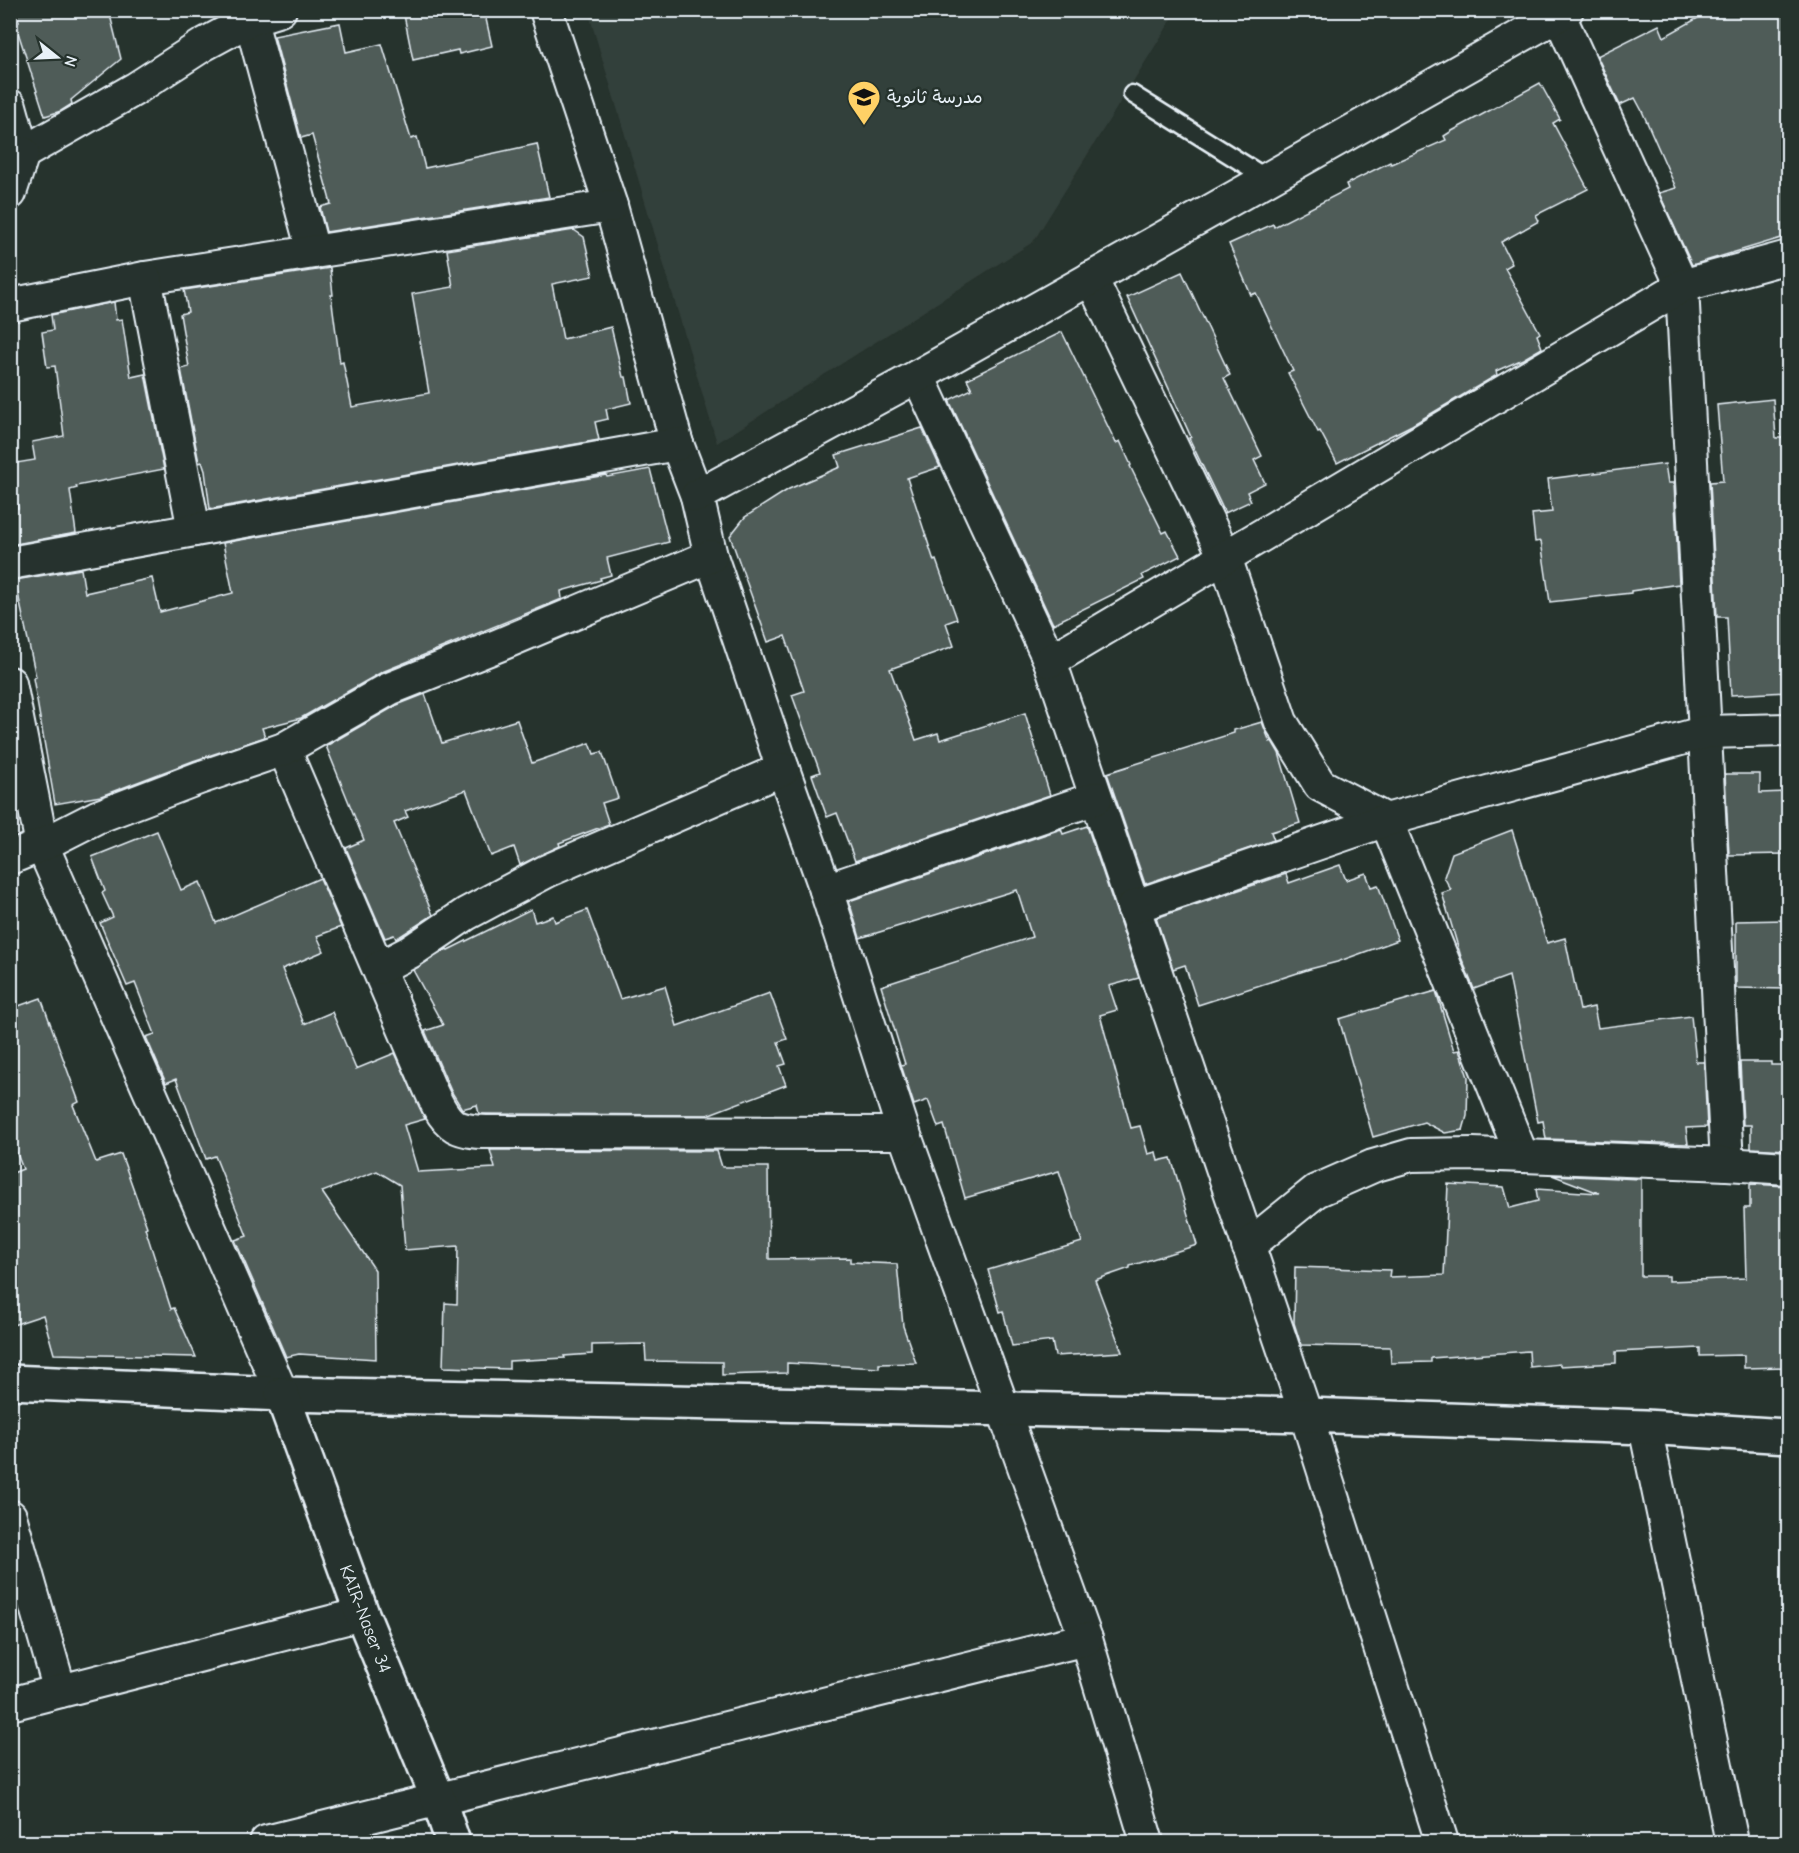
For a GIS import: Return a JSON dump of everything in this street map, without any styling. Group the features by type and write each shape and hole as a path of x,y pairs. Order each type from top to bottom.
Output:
{"street":[{"path":"546,10 611,206 677,444 697,496 711,556 826,890 903,1133 1086,1639 1147,1842"},
{"path":"23,153 135,89 203,45 260,13 313,251"},
{"path":"697,496 918,376 1563,13 1682,286 1727,1164"},
{"path":"10,106 23,153 10,193"},
{"path":"10,305 145,278 611,206"},
{"path":"1050,661 1682,286 1788,257"},
{"path":"145,278 194,530"},
{"path":"1091,279 1225,557 1281,722 1320,785 1386,820 1522,1156"},
{"path":"918,376 1050,661 1306,1415 1442,1842"},
{"path":"10,563 677,444"},
{"path":"10,858 97,817 284,749 389,689 711,556"},
{"path":"10,683 42,844 282,1394"},
{"path":"1133,907 1386,820 1706,732 1788,730"},
{"path":"284,749 437,1103 444,1116 454,1126 464,1130 492,1132 903,1133"},
{"path":"379,969 410,952 466,914 547,871 783,769"},
{"path":"826,890 1096,798"},
{"path":"1248,1246 1316,1191 1373,1166 1412,1155 1473,1154 1788,1168"},
{"path":"10,1382 282,1394 1306,1415 1645,1427 1788,1436"},
{"name":"KAIR-Naser 34","path":"282,1394 362,1614 439,1801 453,1842"},
{"path":"1645,1427 1732,1842"},
{"path":"10,1516 60,1691"},
{"path":"10,1704 362,1614"},
{"path":"266,1842 1086,1639"}],"lane":[{"path":"1132,94 1268,179"}],"shaded area":[{"name":"مدرسة ثانوية","path":"588,11 1177,11 1033,242 717,443"}],"building":[{"path":"15,10 111,10 121,59 71,100 72,104 61,111 45,116 15,23 19,22"},
{"path":"403,10 484,10 492,46 459,54 458,50 413,60"},
{"path":"1712,10 1788,10 1788,236 1692,265 1659,193 1676,188 1642,111 1635,98 1620,105 1597,56 1659,25 1664,37"},
{"path":"340,23 346,52 382,44 411,139 417,137 425,168 537,144 549,197 326,232 320,207 331,204 312,135 301,138 274,36"},
{"path":"1540,83 1560,119 1553,123 1588,189 1536,215 1539,221 1501,242 1512,264 1505,268 1540,333 1537,335 1542,348 1496,371 1497,375 1412,425 1337,463 1320,431 1318,432 1288,373 1293,371 1256,293 1251,295 1229,244 1273,224 1274,227 1348,189 1346,184 1390,162 1391,164 1446,140 1444,136 1452,131"},
{"path":"574,230 584,237 593,276 552,284 563,339 611,327 631,403 606,409 608,419 595,422 599,440 210,509 205,471 202,462 199,463 181,369 189,367 180,314 188,312 184,290 330,268 333,295 331,295 340,363 343,362 352,407 429,393 412,294 453,287 447,250"},
{"path":"1182,272 1230,375 1224,378 1262,456 1254,460 1265,483 1247,492 1251,501 1225,513 1127,297"},
{"path":"114,302 116,320 122,319 131,377 145,374 164,469 76,486 77,488 70,490 76,533 10,545 10,509 18,508 10,464 35,460 32,442 64,436 55,366 47,367 42,332 53,330 51,315"},
{"path":"1062,332 1116,443 1120,441 1163,533 1167,531 1180,556 1142,575 1144,579 1053,624 949,400 972,389 967,379"},
{"path":"1773,399 1776,438 1785,438 1788,480 1788,692 1731,695 1727,617 1717,617 1710,482 1723,481 1717,405"},
{"path":"922,428 940,467 907,478 934,561 936,560 957,619 946,623 954,646 890,669 916,740 938,733 940,740 1025,713 1050,795 855,861 837,813 827,817 812,775 820,772 792,695 804,691 785,636 768,642 730,536 745,517 789,489 840,467 836,455"},
{"path":"1665,464 1668,483 1674,483 1679,584 1631,591 1631,593 1550,602 1541,541 1535,542 1532,514 1552,512 1548,479"},
{"path":"650,469 669,542 607,558 611,575 561,591 562,599 382,672 301,718 262,728 265,737 101,796 55,804 33,678 36,677 15,580 81,569 85,593 152,578 160,612 233,593 223,543"},
{"path":"425,694 442,743 517,720 532,763 590,743 594,754 602,752 618,798 602,803 609,824 559,843 560,846 520,865 514,847 491,856 466,790 405,811 408,817 394,823 433,915 396,939 394,935 385,938 346,848 364,840 326,746 397,705"},
{"path":"1262,722 1270,742 1272,741 1279,753 1300,823 1271,832 1274,840 1145,884 1107,773"},
{"path":"1725,774 1760,774 1760,793 1788,792 1788,854 1729,855"},
{"path":"1087,826 1139,978 1109,986 1117,1010 1100,1015 1131,1128 1140,1126 1148,1154 1156,1152 1158,1161 1171,1158 1197,1245 1130,1266 1130,1268 1095,1280 1122,1352 1055,1356 1052,1341 1012,1346 1003,1311 1000,1312 988,1270 1082,1242 1059,1171 965,1198 944,1125 938,1127 928,1100 914,1105 901,1065 905,1064 881,986 1032,937 1017,890 860,938 849,901 1061,829 1063,834"},
{"path":"1512,830 1547,943 1565,938 1580,1010 1594,1007 1598,1028 1691,1016 1696,1062 1704,1062 1707,1127 1686,1128 1688,1144 1546,1139 1543,1121 1538,1122 1509,976 1474,989 1461,957 1442,893 1451,890 1444,877 1452,853"},
{"path":"157,831 181,890 200,882 216,923 320,878 341,927 317,936 324,951 282,969 304,1024 332,1012 356,1069 395,1053 425,1119 404,1125 418,1172 495,1168 490,1150 717,1151 722,1167 768,1167 769,1259 850,1258 850,1262 897,1264 903,1326 916,1363 879,1364 879,1368 787,1363 787,1373 722,1375 722,1362 646,1361 645,1344 592,1345 592,1354 509,1361 509,1369 443,1367 445,1303 457,1304 458,1246 405,1250 400,1185 377,1171 322,1192 375,1270 376,1359 299,1354 286,1357 235,1240 247,1236 215,1156 206,1159 176,1079 166,1083 146,1037 155,1034 135,983 127,986 100,923 113,917 102,893 105,891 92,857"},
{"path":"1340,865 1346,880 1366,873 1371,887 1378,885 1398,940 1337,962 1198,1005 1185,965 1173,969 1156,918 1286,874 1289,883"},
{"path":"531,909 535,922 553,916 555,922 587,910 620,999 665,986 677,1026 770,993 787,1039 778,1042 786,1064 779,1066 786,1085 707,1115 479,1114 477,1105 462,1109 451,1091 425,1031 443,1025 413,970 447,949"},
{"path":"1788,920 1788,989 1736,988 1736,921"},
{"path":"1436,991 1454,1051 1459,1050 1468,1077 1467,1116 1463,1130 1445,1133 1424,1122 1373,1137 1339,1019"},
{"path":"41,998 79,1102 73,1105 96,1162 121,1154 147,1227 145,1228 171,1309 174,1308 196,1357 54,1354 43,1315 10,1326 10,1174 23,1169 10,1136 10,1009"},
{"path":"1740,1062 1771,1062 1771,1065 1788,1065 1788,1150 1751,1148 1751,1125 1743,1125"},
{"path":"1552,1175 1641,1179 1641,1276 1669,1276 1669,1281 1746,1278 1744,1208 1750,1208 1750,1184 1788,1186 1788,1367 1744,1368 1744,1355 1700,1356 1700,1348 1616,1352 1616,1363 1530,1367 1529,1351 1431,1358 1431,1362 1391,1363 1390,1347 1301,1345 1294,1323 1295,1267 1390,1270 1389,1277 1444,1275 1448,1184 1504,1187 1510,1208 1538,1201 1536,1189 1599,1193"}],"place":[{"name":"مدرسة ثانوية","path":"864,126"}]}
